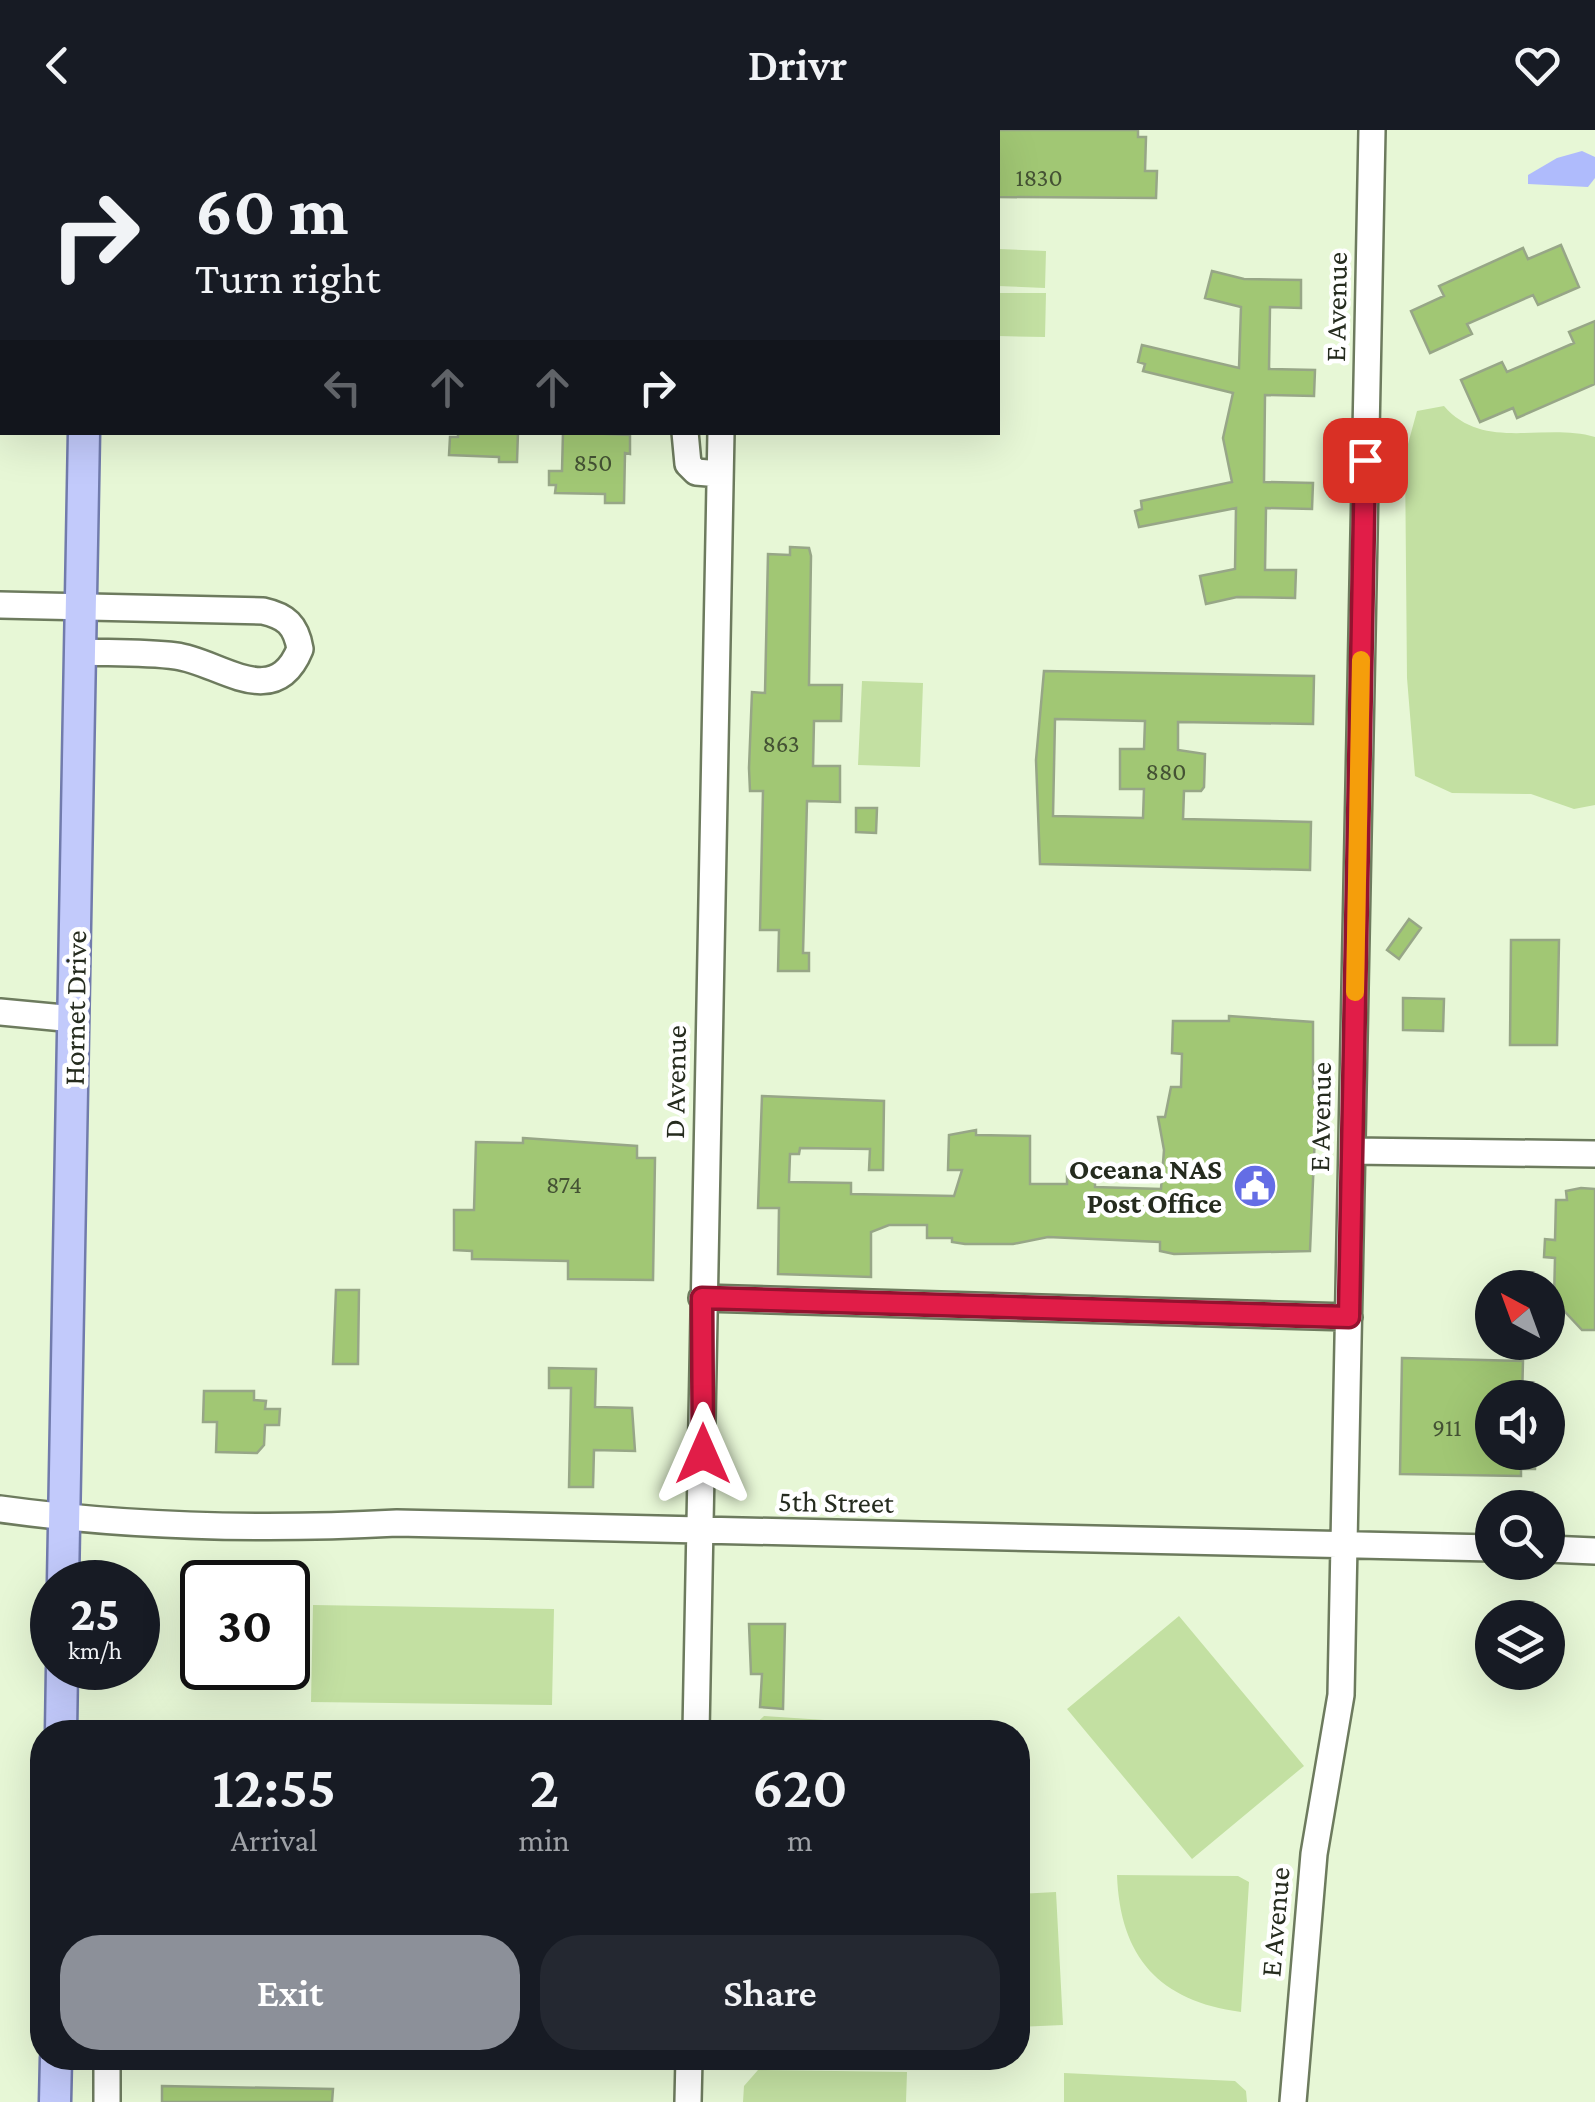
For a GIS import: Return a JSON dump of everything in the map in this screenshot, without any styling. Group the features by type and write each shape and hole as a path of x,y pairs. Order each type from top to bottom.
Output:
{"main road":[{"name":"Hornet Drive","path":"63,1560 84,435"},
{"path":"60,1720 61,1690"},
{"path":"55,2102 56,2070"}],"street":[{"name":"E Avenue","path":"1294,2102 1314,1854 1341,1695 1372,130"},
{"path":"685,435 688,464 696,472 720,474"},
{"name":"D Avenue","path":"696,1720 721,435"},
{"path":"0,605 263,611 288,620 298,632 300,649 288,670 262,680 223,675 178,656 81,652"},
{"path":"0,1012 74,1019"},
{"path":"1352,1152 1595,1154"},
{"path":"702,1298 1349,1317"},
{"name":"5th Street","path":"0,1509 64,1518 1475,1547"},
{"path":"1565,1550 1595,1551"},
{"path":"107,2070 107,2102"},
{"path":"688,2102 689,2070"}],"green space":[{"path":"1000,249 1046,251 1045,288 1000,286"},
{"path":"1000,293 1046,293 1045,337 1000,336"},
{"path":"1444,406 1460,420 1496,432 1595,437 1595,805 1574,809 1531,794 1452,793 1415,776 1407,678 1405,455 1417,411"},
{"path":"862,681 923,683 920,767 858,765"},
{"path":"313,1605 554,1609 552,1705 311,1702"},
{"path":"1179,1616 1304,1766 1192,1859 1067,1709"},
{"path":"764,1716 824,1720 760,1720"},
{"path":"1117,1875 1238,1876 1249,1882 1241,2012 1187,1997 1149,1970 1126,1929"},
{"path":"1056,1892 1063,2025 1030,2026 1030,1893"},
{"path":"758,2070 907,2072 906,2102 743,2102 744,2086"},
{"path":"1064,2073 1235,2081 1246,2091 1247,2102 1064,2102"}],"water":[{"path":"1582,151 1595,157 1595,178 1588,187 1528,184 1528,175 1557,158"}],"building":[{"path":"1000,130 1138,130 1138,137 1146,137 1145,171 1157,171 1156,198 1000,197"},
{"path":"1561,245 1579,287 1538,305 1533,295 1467,324 1472,334 1430,353 1411,311 1444,296 1439,286 1523,248 1528,259"},
{"path":"1212,271 1244,279 1301,280 1301,308 1270,307 1269,369 1315,370 1314,396 1265,395 1264,482 1313,483 1312,509 1266,508 1265,570 1296,570 1295,598 1237,597 1206,604 1200,576 1235,569 1236,508 1139,527 1135,511 1142,509 1141,501 1232,482 1223,438 1233,393 1143,371 1145,364 1138,362 1142,345 1239,368 1241,307 1205,298"},
{"path":"1595,321 1595,384 1517,418 1513,408 1480,422 1461,380 1502,362 1507,372 1574,343 1569,332"},
{"path":"518,435 517,462 499,462 499,457 449,455 450,437"},
{"path":"563,435 630,435 630,454 625,453 624,503 605,503 605,494 555,493 556,485 549,485 549,471 562,471"},
{"path":"790,547 809,548 811,556 809,685 842,685 841,721 814,721 813,766 840,766 840,802 807,801 803,953 809,953 809,971 778,971 779,930 760,930 763,791 750,791 752,692 765,693 768,554 790,555"},
{"path":"1044,671 1314,676 1313,724 1178,722 1178,750 1205,754 1204,787 1201,791 1184,791 1183,819 1311,822 1310,870 1040,864 1036,760","holes":["1055,719 1145,721 1144,749 1120,749 1120,789 1144,789 1143,818 1053,816"]},
{"path":"856,808 877,808 876,833 856,832"},
{"path":"1409,919 1421,928 1399,959 1387,950"},
{"path":"1511,940 1559,940 1557,1045 1510,1045"},
{"path":"1403,998 1444,999 1443,1031 1403,1030"},
{"path":"1229,1016 1313,1022 1313,1087 1317,1087 1310,1251 1174,1254 1160,1251 1160,1242 1048,1237 1013,1244 965,1244 952,1242 952,1238 927,1238 927,1225 889,1225 871,1232 871,1277 778,1274 779,1208 758,1208 762,1096 884,1101 883,1170 869,1170 870,1149 800,1148 799,1154 790,1154 789,1182 851,1183 851,1194 954,1196 962,1170 948,1170 949,1135 976,1130 976,1135 1030,1136 1030,1184 1067,1184 1067,1173 1095,1174 1095,1187 1161,1189 1164,1150 1158,1117 1165,1117 1171,1087 1181,1087 1182,1054 1172,1053 1173,1021 1229,1021"},
{"path":"523,1138 637,1146 637,1158 655,1158 653,1280 568,1279 568,1261 472,1259 472,1251 454,1250 454,1210 474,1210 476,1142 523,1143"},
{"path":"1595,1189 1595,1330 1582,1330 1565,1312 1565,1270 1555,1270 1555,1258 1544,1257 1545,1239 1555,1240 1556,1200 1567,1200 1566,1191"},
{"path":"336,1290 359,1290 358,1364 333,1364"},
{"path":"1402,1358 1523,1361 1522,1380 1475,1380 1475,1470 1521,1470 1521,1476 1400,1474"},
{"path":"549,1368 596,1369 595,1407 632,1408 635,1451 594,1450 593,1487 569,1487 571,1388 549,1388"},
{"path":"204,1391 254,1391 254,1400 266,1401 265,1409 280,1409 279,1425 265,1425 264,1445 257,1453 216,1452 217,1422 203,1422"},
{"path":"749,1624 785,1624 783,1709 760,1707 762,1674 751,1674"},
{"path":"162,2086 333,2089 332,2102 162,2102"}],"slow traffic":[{"path":"1355,992 1361,660"}],"place":[{"name":"Oceana NAS Post Office","path":"1255,1186"}],"route":[{"path":"703,1454 702,1298 1349,1317 1365,460"}]}
